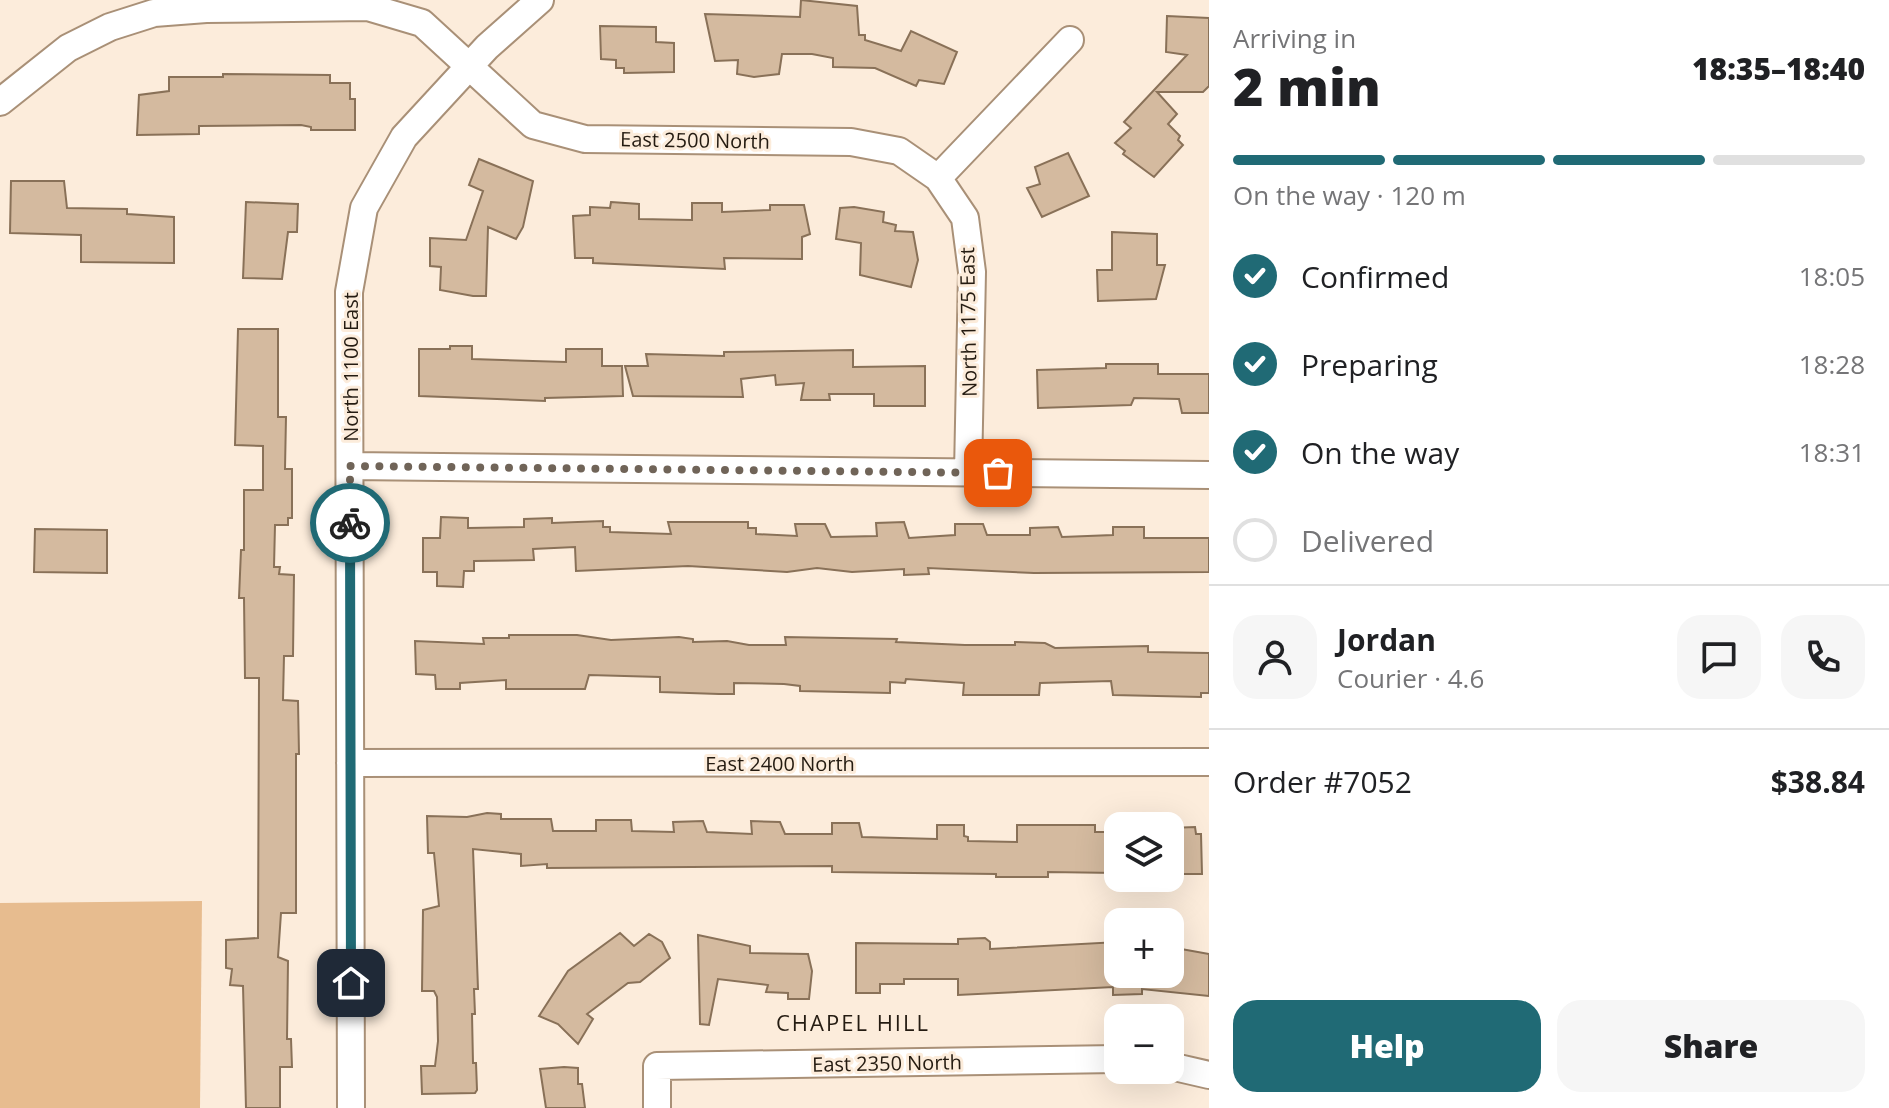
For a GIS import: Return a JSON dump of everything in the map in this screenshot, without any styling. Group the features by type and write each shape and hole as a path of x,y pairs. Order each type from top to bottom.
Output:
{"street":[{"name":"North 1100 East","path":"351,1108 349,292 364,208 404,137 469,65 540,0"},
{"name":"East 2500 North","path":"0,102 68,48 110,27 154,13 206,9 368,7 397,13 422,23 533,125 585,139 851,142 899,151 938,178"},
{"path":"938,178 1070,40"},
{"name":"North 1175 East","path":"938,178 965,218 972,272 968,473"},
{"path":"350,466 1209,475"},
{"name":"East 2400 North","path":"350,763 1209,762"},
{"name":"East 2350 North","path":"657,1108 657,1066 1104,1059"},
{"path":"1184,1069 1209,1075"}],"shaded area":[{"path":"202,901 200,1108 0,1108 0,903"}],"building":[{"path":"801,0 857,6 859,35 865,35 865,40 901,51 911,31 957,52 944,84 919,80 916,86 875,68 833,67 833,58 812,54 782,54 779,74 754,77 737,74 738,60 715,61 705,14 800,17"},
{"path":"1167,16 1209,18 1209,86 1203,92 1157,92 1177,114 1168,124 1180,136 1178,140 1183,145 1154,177 1123,154 1125,151 1115,143 1131,128 1124,122 1187,55 1166,52"},
{"path":"600,26 656,27 656,42 674,43 674,72 624,73 624,68 616,68 616,60 601,59"},
{"path":"223,74 330,75 330,83 350,83 350,99 355,99 355,130 311,130 311,127 301,125 199,126 199,134 137,135 139,95 169,91 169,77 223,77"},
{"path":"1068,153 1089,196 1042,217 1027,188 1040,184 1035,167"},
{"path":"479,159 533,181 523,227 516,239 488,227 486,296 440,290 441,267 430,266 430,238 466,240 483,191 469,185"},
{"path":"11,181 64,181 67,208 127,209 127,214 174,217 174,263 81,262 81,235 10,233"},
{"path":"246,202 298,204 297,232 288,232 282,279 243,278"},
{"path":"611,202 639,204 639,219 692,220 692,203 722,203 722,212 770,210 770,205 804,205 810,234 802,237 802,259 724,258 725,269 593,263 593,258 575,258 573,216 590,215 590,207 610,208"},
{"path":"840,208 884,212 883,222 896,225 895,231 913,232 918,260 911,287 860,275 861,243 836,239"},
{"path":"1112,232 1157,234 1157,265 1165,265 1156,299 1098,301 1097,270 1112,270"},
{"path":"238,329 278,329 278,417 286,417 285,469 292,469 292,518 288,518 288,525 275,525 274,567 280,567 279,574 294,575 293,656 284,656 283,700 298,701 299,754 296,754 296,913 281,913 278,957 288,961 287,1039 291,1039 292,1067 280,1067 280,1108 246,1108 243,986 230,985 232,969 226,968 226,940 258,938 259,678 245,678 244,598 239,598 241,550 244,550 244,490 263,490 263,446 235,445"},
{"path":"450,346 472,346 472,359 566,362 566,349 602,349 602,366 622,366 623,396 545,398 545,401 419,396 419,349 450,349"},
{"path":"853,350 853,367 925,366 925,406 874,406 874,394 829,394 830,400 801,400 804,383 776,385 775,375 741,379 743,397 633,396 625,366 648,366 646,354 724,356 724,352"},
{"path":"1106,364 1158,364 1158,374 1209,374 1209,413 1182,413 1179,399 1134,398 1131,405 1038,408 1037,370 1106,368"},
{"path":"441,517 468,518 468,528 524,527 524,519 552,518 552,523 603,521 603,527 610,527 610,532 671,534 668,522 748,522 748,528 756,528 756,534 797,536 795,524 825,524 831,537 877,536 876,523 904,522 909,538 955,535 955,524 983,524 987,535 1030,535 1030,528 1058,527 1062,537 1113,535 1113,527 1144,527 1144,538 1209,538 1209,572 1034,573 928,568 929,574 904,575 904,569 852,572 817,568 787,572 688,566 576,571 575,547 533,549 534,560 474,561 474,571 464,571 463,587 437,586 437,572 423,572 423,538 440,538"},
{"path":"35,529 107,530 107,573 34,572"},
{"path":"509,635 577,635 611,640 679,637 693,639 693,642 727,641 749,645 786,645 785,637 897,639 896,642 965,645 1045,643 1055,648 1148,646 1148,652 1209,653 1209,693 1201,693 1201,697 1113,695 1111,681 1040,683 1039,695 963,695 964,683 906,679 905,683 890,682 890,693 800,691 800,686 784,684 734,683 734,694 719,694 660,692 660,677 589,675 585,689 506,689 506,680 460,683 460,689 436,689 435,675 416,674 415,641 484,644 483,638 509,638"},
{"path":"487,813 501,814 501,819 551,819 553,831 596,831 596,820 631,820 632,831 674,832 673,822 703,821 707,832 752,834 751,821 780,822 785,834 832,834 832,823 859,823 862,837 937,839 937,825 964,825 964,836 968,837 968,841 1017,842 1017,825 1095,825 1095,832 1104,832 1104,873 1048,872 1048,877 996,877 996,874 832,872 832,866 547,868 547,864 521,866 521,854 473,849 478,989 474,989 475,1014 472,1014 477,1090 475,1093 422,1094 421,1066 435,1066 438,1041 437,997 434,991 422,991 423,910 439,906 434,853 428,853 427,816 467,817"},
{"path":"1184,827 1195,827 1196,834 1201,834 1202,874 1184,874"},
{"path":"620,933 634,946 649,934 662,942 670,958 640,982 628,983 587,1014 593,1019 578,1044 558,1024 539,1016 568,971"},
{"path":"698,935 750,946 750,953 808,954 812,971 809,999 788,999 788,993 766,992 768,985 718,979 709,1025 700,1024"},
{"path":"985,938 990,942 990,949 1104,943 1104,987 958,995 958,979 904,979 904,984 880,984 880,993 856,993 856,943 958,944 958,939"},
{"path":"1184,950 1209,954 1209,996 1142,989 1142,994 1113,995 1113,988 1184,988"},
{"path":"578,1068 578,1084 582,1084 585,1108 546,1108 540,1069"}],"way so far":[{"path":"350,523 350,466 998,473"}],"district":[{"name":"CHAPEL HILL","path":"853,1022"}],"route":[{"path":"350,523 351,983"}]}
